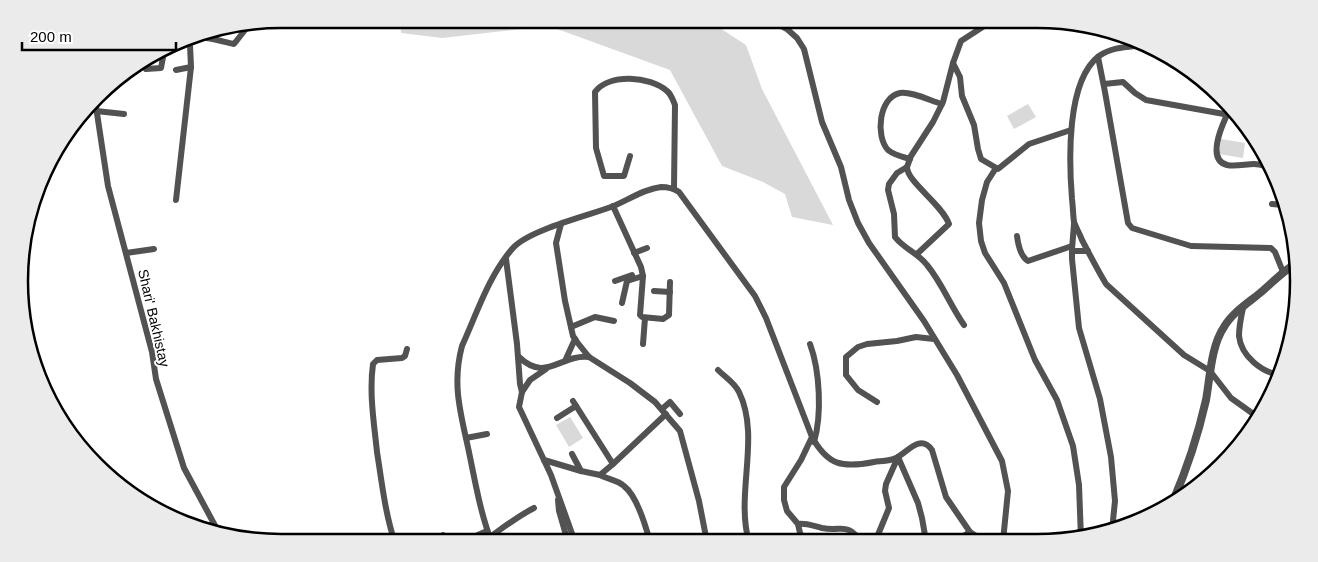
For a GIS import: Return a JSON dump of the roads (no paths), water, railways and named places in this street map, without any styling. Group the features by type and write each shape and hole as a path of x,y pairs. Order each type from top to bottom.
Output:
{"street":[{"path":"783,28 792,33 804,49 822,122 841,167 849,200 858,223 924,321 957,375 1002,461 1008,491 1004,534"},
{"path":"964,324 954,311 938,278 917,254 895,237 894,214 888,190 891,180 906,166 942,104 961,41 981,28"},
{"path":"206,39 234,44 245,30"},
{"path":"176,200 192,67 190,45"},
{"path":"1113,523 1115,501 1111,456 1100,399 1079,328 1072,249 1074,223 1071,181 1071,130 1079,88 1093,62 1098,57 1116,48 1130,46"},
{"path":"146,69 161,68 163,57"},
{"path":"1098,57 1126,214 1128,223 1132,228 1191,246 1271,248 1275,252 1283,272"},
{"path":"953,63 960,77 962,96 974,125 978,152 984,162 998,169 1030,144 1071,130"},
{"path":"176,70 192,67"},
{"path":"630,156 624,176 604,176 596,148 595,92 602,85 626,79 641,79 669,92 675,105 674,188"},
{"path":"1104,84 1123,82 1146,100 1228,114"},
{"path":"910,159 891,152 881,138 880,119 888,101 896,95 905,93 942,104"},
{"path":"96,111 124,114"},
{"name":"Shari' Bakhistay","path":"96,111 108,186 152,352 156,379 166,415 184,468 215,526"},
{"path":"1229,115 1216,147 1218,158 1223,163 1231,165 1262,165"},
{"path":"906,166 911,177 934,200 949,224 917,254"},
{"path":"996,168 987,182 982,200 979,223 981,241 985,253 1004,284 1035,360 1057,400 1073,446 1079,485 1082,531"},
{"path":"489,534 482,516 458,400 462,346 497,269 513,248 526,238 613,206 654,188 674,188 678,192 755,296 766,318 813,440 828,459 837,463 862,464 898,457"},
{"path":"1272,204 1278,204"},
{"path":"613,206 643,274 640,316 663,319 669,315 670,282"},
{"path":"1074,223 1106,284 1184,355 1210,371 1231,398 1253,414"},
{"path":"561,224 556,243 571,328 575,339 589,357 630,383 664,412 680,430 699,501 705,534"},
{"path":"1017,236 1024,259 1028,261 1072,249 1088,251"},
{"path":"634,253 647,248"},
{"path":"126,254 154,249"},
{"path":"506,259 522,392"},
{"path":"1176,493 1197,437 1210,371 1224,327 1290,267"},
{"path":"615,281 643,274"},
{"path":"622,303 627,281 643,274"},
{"path":"654,291 670,292"},
{"path":"1243,308 1239,336 1240,342 1244,350 1262,369 1273,374"},
{"path":"571,328 595,317 614,321"},
{"path":"643,344 645,318"},
{"path":"877,402 858,390 846,375 846,357 858,347 867,344 916,338 934,340"},
{"path":"565,360 575,339"},
{"path":"801,534 798,524 786,506 784,487 817,432 818,399 816,371 810,344"},
{"path":"393,534 384,501 375,434 372,374 373,364 377,360 402,358 405,356 407,349"},
{"path":"572,534 557,491 519,407 522,392 530,380 546,369 565,360 580,356 589,357"},
{"path":"519,357 524,362 546,369"},
{"path":"718,370 733,383 739,392 744,406 748,458 743,508 748,534"},
{"path":"600,475 664,412 670,402 680,414"},
{"path":"557,418 575,404 613,464"},
{"path":"466,438 487,434"},
{"path":"878,534 889,508 885,490 886,484 898,457 906,450 921,444 930,447 946,497 973,534"},
{"path":"572,454 581,471"},
{"path":"898,457 918,503 925,534"},
{"path":"544,460 600,475 624,486 631,493 638,506 647,534"},
{"path":"1178,489 1182,489"},
{"path":"557,491 559,511 566,534"},
{"path":"495,534 520,515 534,508"},
{"path":"798,524 808,523 828,528 843,527 850,529 855,534"}]}
